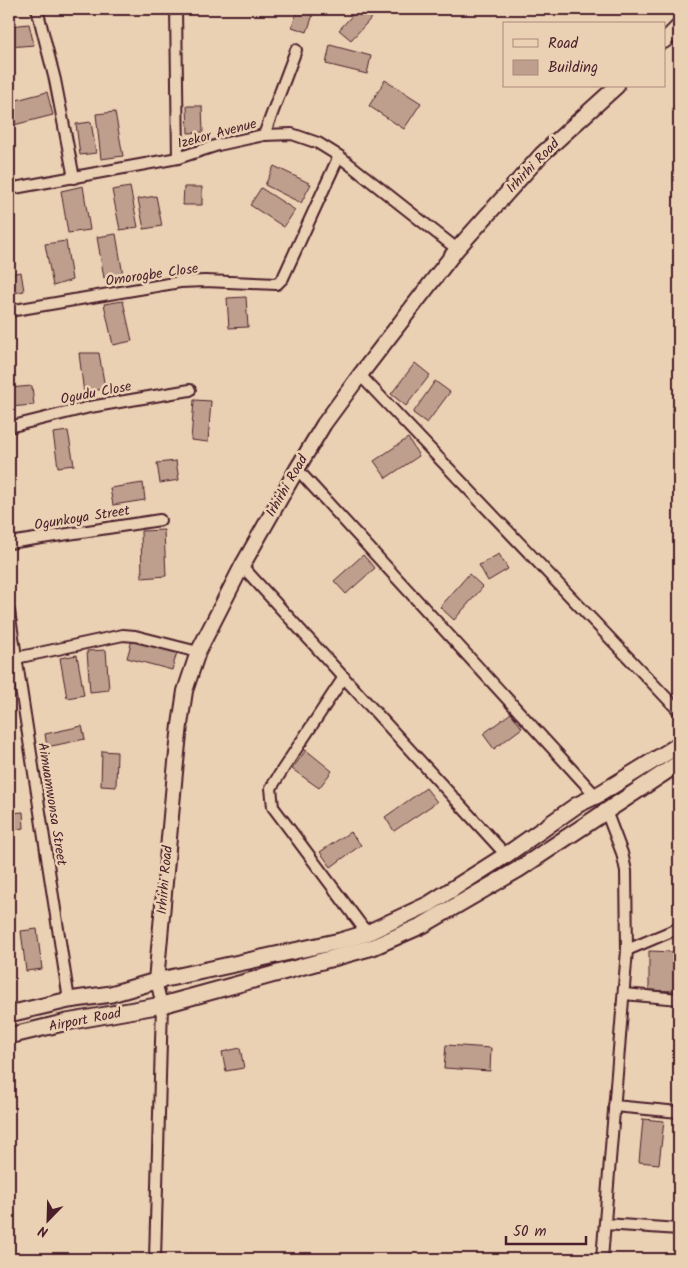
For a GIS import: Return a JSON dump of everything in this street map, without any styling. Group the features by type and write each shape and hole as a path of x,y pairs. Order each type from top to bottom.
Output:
{"main road":[{"name":"Airport Road","path":"9,1014 69,1000 111,994 156,981 340,941 367,933 429,904 506,855 577,805 596,796 673,750 679,744"},
{"name":"Airport Road","path":"9,1036 67,1022 162,1005 373,947 423,926 519,869 679,762"}],"street":[{"path":"37,9 55,80 74,178"},
{"path":"176,9 178,158"},
{"path":"666,39 679,26"},
{"path":"264,135 296,50"},
{"name":"Irhirhi Road","path":"156,981 180,725 185,691 198,652 242,566 324,424 457,250 542,154 615,88"},
{"name":"Izekor Avenue","path":"9,190 178,158 218,145 264,135 292,134 318,143 339,156 457,250"},
{"name":"Omorogbe Close","path":"9,311 180,282 206,281 277,284 283,278 339,156"},
{"path":"360,375 679,712"},
{"name":"Ogudu Close","path":"9,427 90,407 190,390"},
{"path":"297,469 596,796"},
{"name":"Ogunkoya Street","path":"9,543 160,520"},
{"path":"242,566 506,855"},
{"name":"Aimuamwonsa Street","path":"9,611 69,1000"},
{"path":"16,658 123,635 135,636 198,652"},
{"path":"344,677 271,788 273,807 367,933"},
{"path":"602,1259 627,950 626,871 622,853 606,812"},
{"path":"627,950 679,928"},
{"path":"155,1259 162,1005 156,981"},
{"path":"624,994 679,999"},
{"path":"614,1106 679,1112"},
{"path":"605,1224 679,1229"}],"building":[{"path":"298,9 315,9 307,32 292,27"},
{"path":"358,9 373,9 377,12 351,40 339,30"},
{"path":"29,24 34,45 9,47 9,26"},
{"path":"330,45 371,56 367,74 326,64"},
{"path":"385,80 421,103 404,129 369,106"},
{"path":"47,92 53,115 10,126 9,102"},
{"path":"187,106 202,106 203,132 188,133"},
{"path":"115,112 123,156 101,159 96,114"},
{"path":"91,122 96,153 80,155 76,124"},
{"path":"274,166 311,184 301,203 265,185"},
{"path":"83,186 90,230 68,233 61,191"},
{"path":"130,187 138,227 120,230 112,190"},
{"path":"184,187 202,187 202,205 183,205"},
{"path":"261,188 295,210 284,227 250,205"},
{"path":"156,196 162,226 144,229 138,199"},
{"path":"116,234 123,275 104,278 97,237"},
{"path":"66,241 72,280 53,286 45,244"},
{"path":"21,272 24,291 9,294 9,274"},
{"path":"246,297 248,327 229,328 227,298"},
{"path":"123,301 132,341 113,345 104,304"},
{"path":"79,353 99,353 105,388 84,394"},
{"path":"415,363 430,375 406,406 391,394"},
{"path":"435,381 450,392 427,423 413,413"},
{"path":"32,386 34,405 9,407 9,388"},
{"path":"194,400 211,401 208,442 191,440"},
{"path":"68,431 74,465 58,467 53,433"},
{"path":"408,438 419,456 386,478 374,461"},
{"path":"176,461 179,480 160,483 157,463"},
{"path":"143,483 145,500 113,505 110,488"},
{"path":"164,530 166,576 142,578 141,531"},
{"path":"499,554 508,569 488,581 479,565"},
{"path":"363,555 375,568 346,594 334,581"},
{"path":"469,574 483,587 454,620 440,607"},
{"path":"132,640 177,652 172,670 127,658"},
{"path":"106,650 109,690 90,692 87,651"},
{"path":"77,655 84,695 67,698 60,658"},
{"path":"511,713 522,728 494,749 483,734"},
{"path":"82,726 85,739 47,747 45,734"},
{"path":"306,750 332,771 319,788 292,769"},
{"path":"102,751 117,752 116,787 101,786"},
{"path":"426,788 437,802 394,831 385,817"},
{"path":"23,812 24,828 9,830 9,813"},
{"path":"350,832 361,845 331,867 320,852"},
{"path":"37,929 42,969 26,971 21,931"},
{"path":"649,951 674,952 674,991 649,990"},
{"path":"446,1045 491,1048 490,1071 444,1068"},
{"path":"240,1048 244,1068 226,1071 222,1052"},
{"path":"675,1060 679,1060 679,1082 674,1082"},
{"path":"643,1119 664,1121 659,1164 639,1162"}]}
